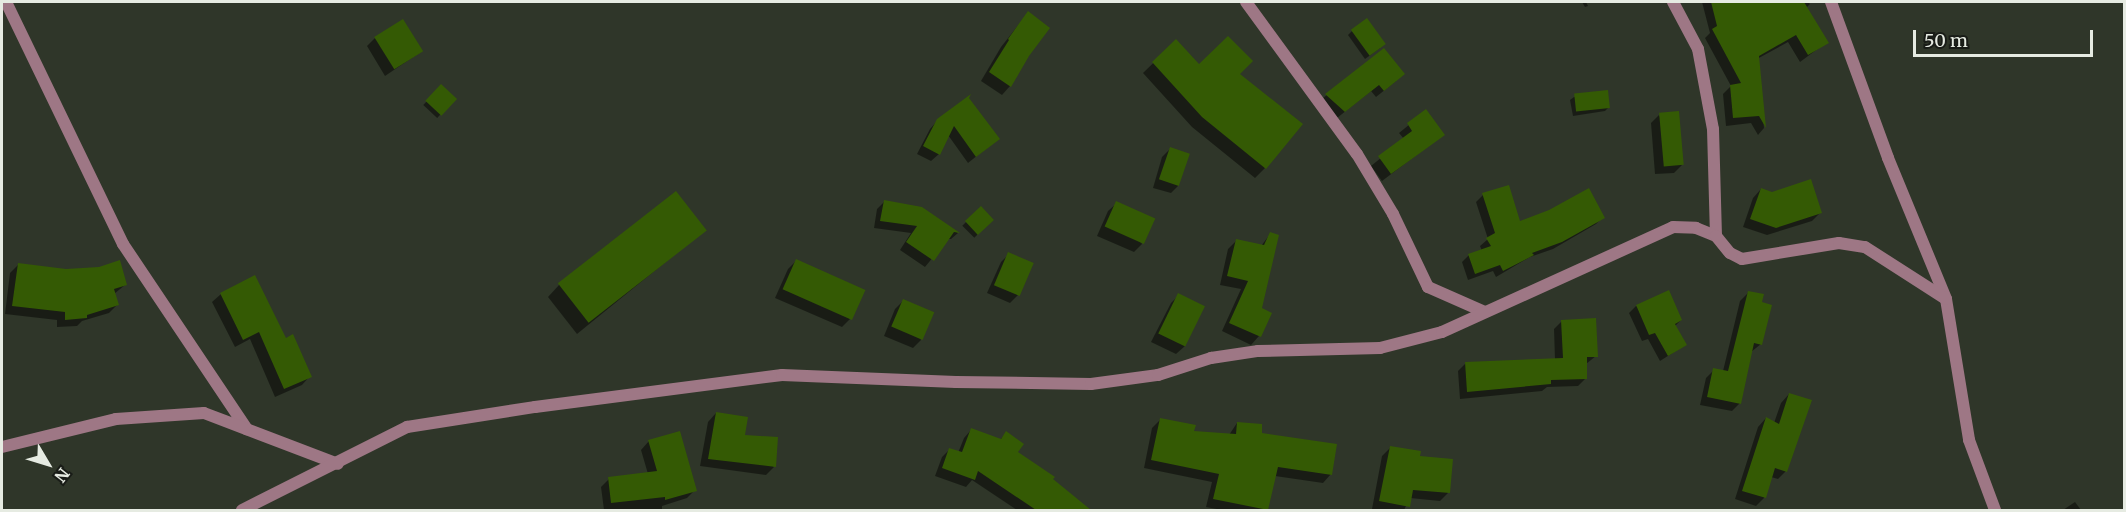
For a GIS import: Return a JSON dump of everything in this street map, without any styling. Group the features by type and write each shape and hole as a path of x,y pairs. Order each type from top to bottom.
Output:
{"street":[{"path":"6,2 123,244 247,429"},
{"path":"1246,2 1357,153 1393,214 1428,287 1485,312"},
{"path":"1673,2 1698,49 1713,129 1716,236"},
{"path":"1832,2 1888,159 1946,299 1969,440 1995,510"},
{"path":"242,510 338,464 407,427 535,407 782,375 945,382 1092,384 1158,375 1210,358 1258,351 1380,348 1442,332 1673,227 1696,228 1716,236 1730,253 1742,259 1839,243 1865,247 1946,299"},
{"path":"2,447 116,419 204,412 338,464"}],"building":[{"path":"1711,2 1804,2 1829,43 1808,55 1796,35 1759,56 1766,128 1759,116 1733,118 1730,85 1741,83 1712,29 1717,26"},
{"path":"1028,11 1050,28 1029,56 1011,87 989,72"},
{"path":"1367,18 1386,44 1370,56 1351,30"},
{"path":"403,19 423,51 394,69 374,37"},
{"path":"1228,36 1253,61 1240,74 1303,124 1266,169 1202,117 1152,62 1176,39 1199,64"},
{"path":"1384,48 1405,74 1384,91 1379,85 1345,112 1325,94"},
{"path":"441,84 457,99 441,116 425,101"},
{"path":"1608,90 1610,108 1576,111 1574,94"},
{"path":"971,94 969,98 1000,139 976,157 954,126 940,155 923,146 937,119"},
{"path":"1426,109 1445,135 1391,174 1378,156 1412,131 1407,123"},
{"path":"1679,111 1684,165 1664,167 1659,113"},
{"path":"1170,147 1190,154 1179,186 1159,179"},
{"path":"1811,179 1822,213 1776,228 1750,219 1761,188 1772,192"},
{"path":"1509,185 1520,221 1549,210 1589,188 1605,218 1562,242 1532,253 1534,255 1503,271 1500,265 1475,274 1468,254 1491,246 1486,238 1495,233 1482,193"},
{"path":"676,191 707,230 589,323 558,283"},
{"path":"884,200 922,207 960,233 954,232 934,261 906,242 917,226 880,221"},
{"path":"1116,201 1155,218 1144,244 1105,227"},
{"path":"981,206 994,220 978,235 965,221"},
{"path":"1270,232 1279,235 1262,308 1272,313 1261,337 1229,323 1248,281 1227,276 1236,239 1264,245"},
{"path":"1008,252 1034,263 1020,296 994,285"},
{"path":"796,259 865,290 852,320 783,289"},
{"path":"120,260 127,285 114,289 119,305 87,315 87,318 65,320 65,312 12,306 18,263 66,269 99,267"},
{"path":"255,275 286,338 293,334 312,377 284,389 259,332 243,340 220,293"},
{"path":"1669,290 1682,320 1675,324 1687,345 1668,356 1655,333 1649,335 1636,305"},
{"path":"1748,291 1764,294 1762,302 1772,305 1762,345 1754,343 1741,404 1707,397 1713,368 1728,371"},
{"path":"1178,293 1205,306 1185,347 1158,333"},
{"path":"903,299 934,312 923,340 891,327"},
{"path":"1596,318 1598,357 1587,357 1587,379 1551,380 1551,384 1467,392 1465,362 1563,358 1561,320"},
{"path":"1789,393 1812,400 1787,472 1775,468 1766,498 1742,491 1766,417 1779,424"},
{"path":"716,412 748,417 745,435 778,437 776,467 708,459"},
{"path":"1160,418 1196,425 1194,431 1236,434 1237,422 1262,424 1262,433 1337,444 1332,475 1278,467 1268,510 1213,499 1219,474 1151,460"},
{"path":"971,428 1001,439 1006,431 1024,444 1018,452 1055,477 1053,479 1091,510 1036,510 978,471 975,480 942,468 949,448 962,452"},
{"path":"680,431 697,491 665,500 665,497 611,503 608,477 657,471 648,440"},
{"path":"1390,446 1421,451 1420,456 1453,459 1450,493 1413,490 1410,507 1379,501"}]}
